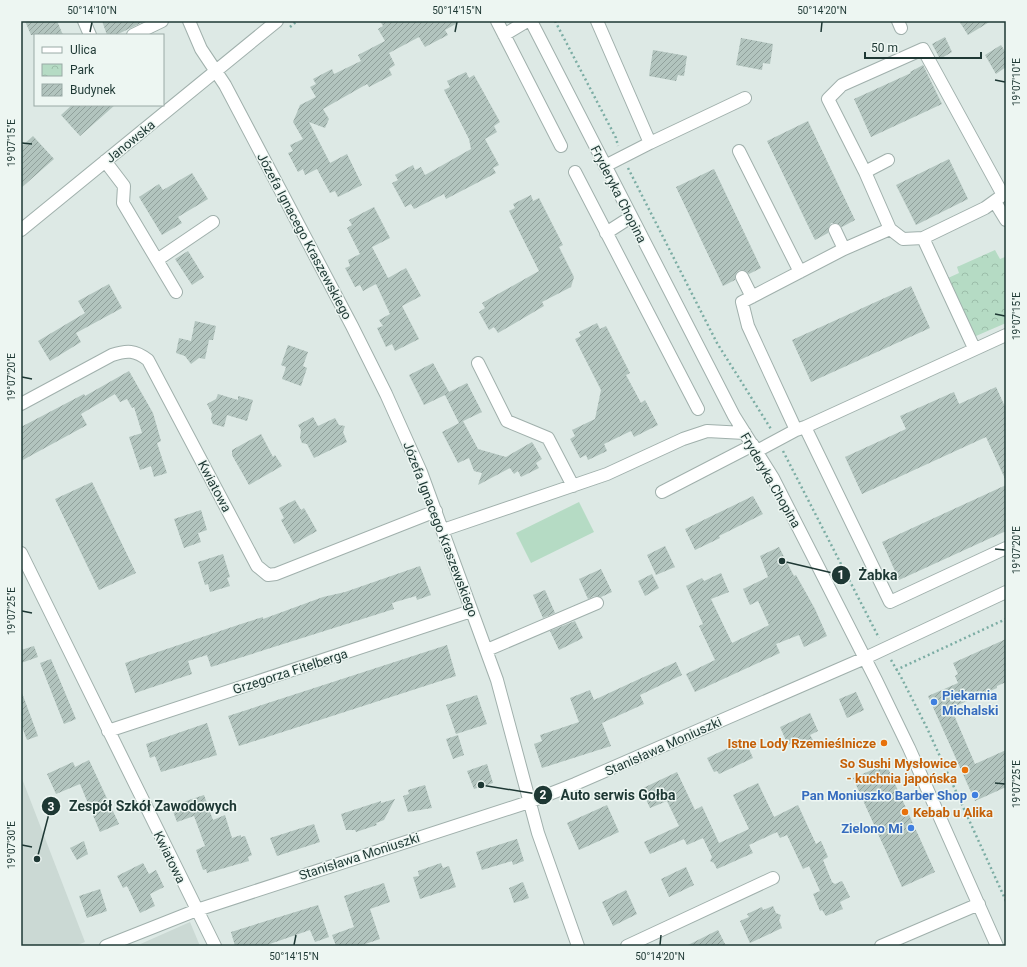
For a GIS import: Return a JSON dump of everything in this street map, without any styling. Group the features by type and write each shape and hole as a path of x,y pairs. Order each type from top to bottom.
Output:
{"street":[{"path":"84,21 90,34"},
{"path":"134,34 162,21"},
{"name":"Józefa Ignacego Kraszewskiego","path":"188,21 201,49 233,100 386,394 421,472 497,680 538,833 578,946"},
{"name":"Janowska","path":"21,230 277,21"},
{"path":"497,21 561,146"},
{"path":"504,35 527,21"},
{"name":"Fryderyka Chopina","path":"531,21 724,396 794,518 865,658 909,748 997,946"},
{"path":"597,21 650,143"},
{"path":"1001,196 923,238 903,239 890,229 865,172 828,99 842,85 923,49 1001,196 1006,220"},
{"path":"605,166 745,98"},
{"path":"739,151 800,272"},
{"path":"865,172 888,160"},
{"path":"105,161 124,186 123,203 176,292"},
{"path":"575,172 698,409"},
{"path":"606,233 631,217"},
{"path":"157,260 213,222"},
{"path":"890,229 844,249 742,302 748,326 890,602 1006,548"},
{"path":"835,230 844,249"},
{"path":"923,238 974,348"},
{"path":"742,277 752,296"},
{"path":"662,492 974,348 1006,335"},
{"name":"Kwiatowa","path":"21,404 112,355 126,350 139,352 148,360 258,566 268,575 276,574 436,511"},
{"path":"478,363 507,421 548,438 573,486"},
{"path":"443,530 607,474 682,439 707,431 745,433"},
{"name":"Kwiatowa","path":"21,553 215,946"},
{"name":"Stanisława Moniuszki","path":"106,946 197,910 529,802 575,784 865,658 1006,592"},
{"path":"487,650 597,603"},
{"name":"Grzegorza Fitelberga","path":"108,731 471,611"},
{"path":"627,946 773,878"},
{"path":"881,946 979,904"}],"path":[{"path":"555,21 616,138 620,150"},
{"path":"626,164 717,343 773,432"},
{"path":"780,446 880,640"},
{"path":"896,670 1006,619"},
{"path":"889,656 903,680 926,728 976,838 983,848 1006,901"}],"shaded area":[{"path":"21,776 85,942 75,946 21,946"},
{"path":"190,922 200,946 136,946"}],"green space":[{"path":"995,250 1000,259 1005,257 1006,259 1006,323 976,336 948,278 959,273 957,267"},
{"path":"579,502 594,532 531,563 516,533"}],"building":[{"path":"25,21 57,21 63,34 34,34 31,35"},
{"path":"102,21 145,21 118,34 107,34"},
{"path":"380,21 461,21 445,30 448,35 425,47 419,37 389,53 395,65 389,69 392,75 369,87 367,84 323,109 329,119 325,128 309,122 330,163 347,154 362,185 338,197 335,191 330,193 317,169 305,175 303,169 298,172 288,153 293,151 290,145 303,139 293,122 300,105 316,97 310,87 316,84 313,79 332,69 334,74 361,61 358,55 385,41 378,29 383,26"},
{"path":"959,21 991,21 968,35"},
{"path":"945,37 952,52 940,59 932,44"},
{"path":"741,38 773,44 770,64 763,63 762,70 736,65"},
{"path":"1001,45 1006,53 1006,67 996,74 985,55"},
{"path":"653,50 687,56 684,76 678,75 676,81 649,76"},
{"path":"923,65 942,104 871,137 854,99 911,73 910,72"},
{"path":"466,72 469,78 474,75 500,122 494,126 497,132 485,139 499,165 493,168 496,173 446,199 444,194 414,209 411,204 405,207 392,183 398,180 395,175 413,165 415,170 421,167 425,175 471,149 469,139 444,90 450,87 447,81"},
{"path":"71,106 114,106 80,136 61,115"},
{"path":"808,121 855,220 842,227 836,223 831,223 828,233 815,240 767,141"},
{"path":"33,136 54,159 21,188 21,147"},
{"path":"949,159 968,199 916,225 896,185"},
{"path":"714,169 761,268 749,274 746,271 739,270 736,273 735,280 723,286 676,187"},
{"path":"192,173 208,199 178,217 182,223 162,235 139,197 159,184 163,190"},
{"path":"531,195 533,201 539,198 563,245 559,247 574,277 571,287 542,302 544,306 498,333 494,327 489,330 479,312 485,308 482,303 539,271 509,211 515,208 513,204"},
{"path":"374,207 390,238 372,247 388,278 406,268 421,296 402,306 419,339 395,351 392,344 386,347 377,328 383,326 379,320 390,314 376,284 363,291 360,285 355,287 345,268 350,266 348,260 360,254 347,228 352,225 349,220"},
{"path":"188,251 204,277 192,285 175,259"},
{"path":"109,284 122,308 76,333 81,342 50,361 38,341 85,313 78,301"},
{"path":"911,286 930,328 811,382 792,340"},
{"path":"195,321 216,326 213,340 209,340 205,359 199,358 191,364 185,356 176,353 179,338 191,341"},
{"path":"597,323 600,329 606,326 630,373 626,375 641,403 645,400 658,425 634,437 631,431 604,444 607,451 588,460 586,455 580,458 570,439 575,436 572,430 595,419 601,390 575,339 581,336 579,332"},
{"path":"288,345 308,352 303,366 307,368 301,386 282,379 286,367 281,365"},
{"path":"433,363 449,392 467,383 482,412 459,423 445,395 424,405 409,375"},
{"path":"129,371 153,413 161,441 157,443 167,473 154,477 151,466 140,470 129,437 142,433 134,407 132,408 127,399 120,402 115,394 81,414 87,425 21,461 21,427 84,394 85,396"},
{"path":"996,387 1006,409 1006,481 986,437 862,494 845,457 906,429 900,416 954,392 959,404"},
{"path":"218,394 238,400 238,396 253,400 247,421 227,415 224,427 213,424 211,419 212,414 207,404 216,399"},
{"path":"313,417 318,426 335,418 339,425 345,426 343,432 347,442 314,458 307,444 302,443 300,438 301,430 298,425"},
{"path":"463,421 478,449 506,457 532,442 542,459 536,463 539,468 521,477 518,471 514,474 510,468 478,485 482,473 474,471 469,458 458,463 442,432"},
{"path":"261,434 273,457 275,455 282,466 249,485 232,455 232,450"},
{"path":"92,482 136,573 99,590 55,499"},
{"path":"1006,485 1006,531 899,580 882,542"},
{"path":"753,496 763,514 695,550 685,529"},
{"path":"295,500 301,510 304,508 317,531 294,544 281,520 284,518 279,508"},
{"path":"201,510 207,530 198,533 201,542 184,548 174,519"},
{"path":"665,546 675,567 656,575 647,555"},
{"path":"779,547 794,576 796,575 815,609 827,636 804,647 799,635 776,644 780,653 695,692 686,674 715,660 699,626 703,624 686,586 702,578 704,581 721,573 729,592 711,599 732,643 769,625 758,601 750,605 743,589 768,577 760,556"},
{"path":"223,554 230,577 227,578 230,586 210,592 208,584 205,585 198,562"},
{"path":"420,566 431,595 417,600 416,596 392,603 394,609 211,667 207,655 188,661 192,674 135,693 125,663 263,617 263,619 323,597 345,592"},
{"path":"601,569 612,592 601,597 594,596 588,599 579,579"},
{"path":"652,574 659,588 645,596 638,581"},
{"path":"545,590 555,613 543,618 533,595"},
{"path":"575,621 583,638 559,650 550,631"},
{"path":"1006,639 1006,682 997,686 997,688 951,708 975,764 1006,750 1006,787 975,801 928,696 958,683 955,676 958,674 953,663"},
{"path":"447,645 456,676 239,746 228,716"},
{"path":"34,646 38,657 21,663 21,650"},
{"path":"51,659 76,719 64,724 40,663"},
{"path":"676,662 682,675 640,695 644,704 602,723 611,746 542,768 534,744 542,741 540,735 579,722 570,698 590,690 594,700"},
{"path":"856,692 864,710 847,718 839,699"},
{"path":"22,693 38,736 27,740 21,724"},
{"path":"477,695 487,724 456,734 446,705"},
{"path":"810,713 818,731 810,735 813,740 798,747 795,741 788,745 780,727"},
{"path":"207,723 217,755 161,772 155,756 150,758 146,744"},
{"path":"458,735 464,755 453,759 446,739"},
{"path":"745,740 753,758 719,774 717,771 714,772 707,758"},
{"path":"89,760 119,824 100,832 80,784 56,794 47,774 73,762 75,767"},
{"path":"487,764 493,783 474,789 467,771"},
{"path":"886,764 935,872 902,887 853,778"},
{"path":"677,772 695,810 702,806 719,843 749,829 733,795 758,783 774,817 798,805 816,844 821,841 828,857 823,860 832,882 835,884 842,881 850,897 840,902 843,909 826,916 822,910 820,911 813,894 820,891 809,866 803,869 787,835 780,838 777,832 749,845 753,853 717,869 714,863 710,861 712,857 703,838 687,845 684,839 650,854 644,842 679,826 667,801 650,808 641,789"},
{"path":"425,785 432,808 408,812 403,796 409,794 408,790"},
{"path":"204,795 213,820 225,815 232,838 241,835 241,837 245,836 252,855 248,857 249,861 207,873 206,869 203,870 196,850 205,846 194,816 177,822 171,806"},
{"path":"395,799 384,820 376,823 377,825 356,832 355,830 346,830 341,814 381,801 381,803"},
{"path":"607,805 619,832 579,850 567,823"},
{"path":"314,824 320,842 277,856 270,838"},
{"path":"517,839 524,861 513,865 512,861 482,870 476,852"},
{"path":"84,841 88,854 77,860 70,848"},
{"path":"143,863 149,874 156,870 164,887 150,894 155,906 140,913 127,886 123,888 117,876"},
{"path":"441,863 443,868 449,866 456,887 420,899 413,877 419,876 418,871"},
{"path":"686,867 694,885 669,897 661,879"},
{"path":"523,882 529,898 514,903 509,888"},
{"path":"384,883 390,902 370,909 380,939 359,946 336,946 332,935 354,927 344,896"},
{"path":"100,889 107,911 87,918 79,896"},
{"path":"626,890 637,914 613,926 602,902"},
{"path":"318,905 329,937 315,942 310,930 264,946 235,946 231,932"},
{"path":"773,906 776,913 781,915 779,920 782,928 750,943 740,921 749,917 747,914 762,907 763,910"},
{"path":"718,930 726,946 686,946"}],"place":[{"name":"Żabka","path":"782,561"},
{"name":"Piekarnia Michalski","path":"934,702"},
{"name":"Istne Lody Rzemieślnicze","path":"884,743"},
{"name":"So Sushi Mysłowice - kuchnia japońska","path":"965,770"},
{"name":"Auto serwis Gołba","path":"481,785"},
{"name":"Pan Moniuszko Barber Shop","path":"975,795"},
{"name":"Kebab u Alika","path":"905,812"},
{"name":"Zielono Mi","path":"911,828"},
{"name":"Zespół Szkół Zawodowych","path":"37,859"}]}
